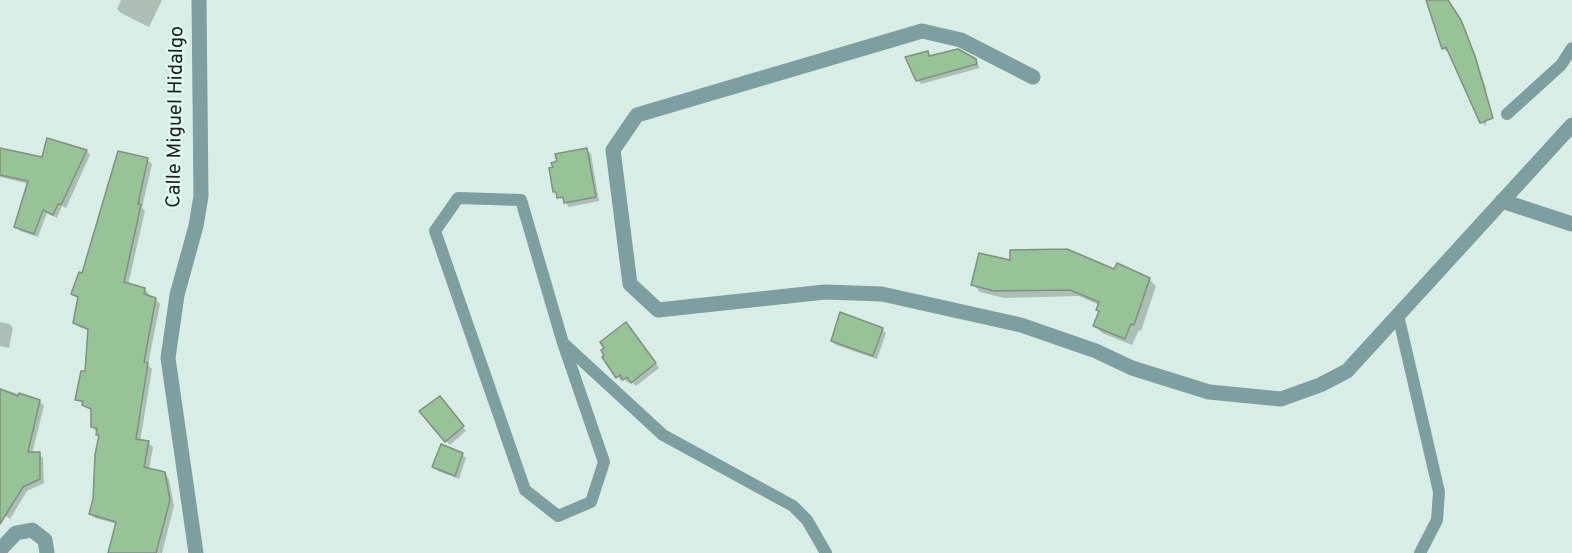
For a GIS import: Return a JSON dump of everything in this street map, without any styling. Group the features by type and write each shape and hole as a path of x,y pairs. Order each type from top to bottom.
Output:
{"street":[{"name":"Calle Miguel Hidalgo","path":"196,553 168,358 177,295 196,226 201,196 199,0"},
{"path":"1033,77 960,40 922,31 637,115 613,150 630,284 658,310 825,292 882,294 1022,325 1096,351 1132,368 1209,392 1281,399 1320,385 1347,371 1572,124"},
{"path":"1502,201 1572,224"},
{"path":"0,550 15,533 32,530 45,540 47,553"}],"lane":[{"path":"1507,114 1561,65 1572,48"},
{"path":"563,344 604,462 591,502 558,516 525,490 435,231 458,198 521,201 563,344 663,435 793,506 807,520 826,553"},
{"path":"1398,315 1439,492 1437,520 1420,553"}],"building":[{"path":"1426,0 1448,0 1461,20 1475,56 1493,118 1480,123 1446,47 1442,49"},
{"path":"958,49 976,59 977,64 916,81 905,57 928,51 929,56"},
{"path":"47,138 87,150 61,205 58,204 53,215 43,210 34,234 14,227 28,181 0,175 0,148 42,157"},
{"path":"587,148 596,197 564,203 563,197 557,198 556,192 553,192 549,168 553,167 551,163 557,161 555,154"},
{"path":"118,151 148,158 138,204 141,205 124,282 145,288 144,294 156,298 144,362 148,363 136,439 149,441 144,467 165,472 170,500 156,553 108,553 116,522 89,514 93,499 95,455 99,435 96,435 97,428 91,427 91,409 82,405 83,401 75,400 81,371 85,371 88,329 73,323 78,297 71,294 79,272 82,273"},
{"path":"1067,249 1114,269 1117,263 1150,278 1134,325 1131,324 1125,339 1093,326 1099,311 1096,310 1099,302 1070,290 994,291 971,285 979,253 1010,260 1010,250"},
{"path":"840,312 883,328 873,356 831,341"},
{"path":"626,322 656,363 631,383 627,377 623,380 620,375 616,378 602,357 604,356 601,350 604,348 600,342"},
{"path":"0,389 18,396 19,393 40,400 28,452 40,452 40,479 23,487 0,524"},
{"path":"440,396 464,426 445,442 419,411"},
{"path":"441,444 463,453 455,476 432,467"}]}
